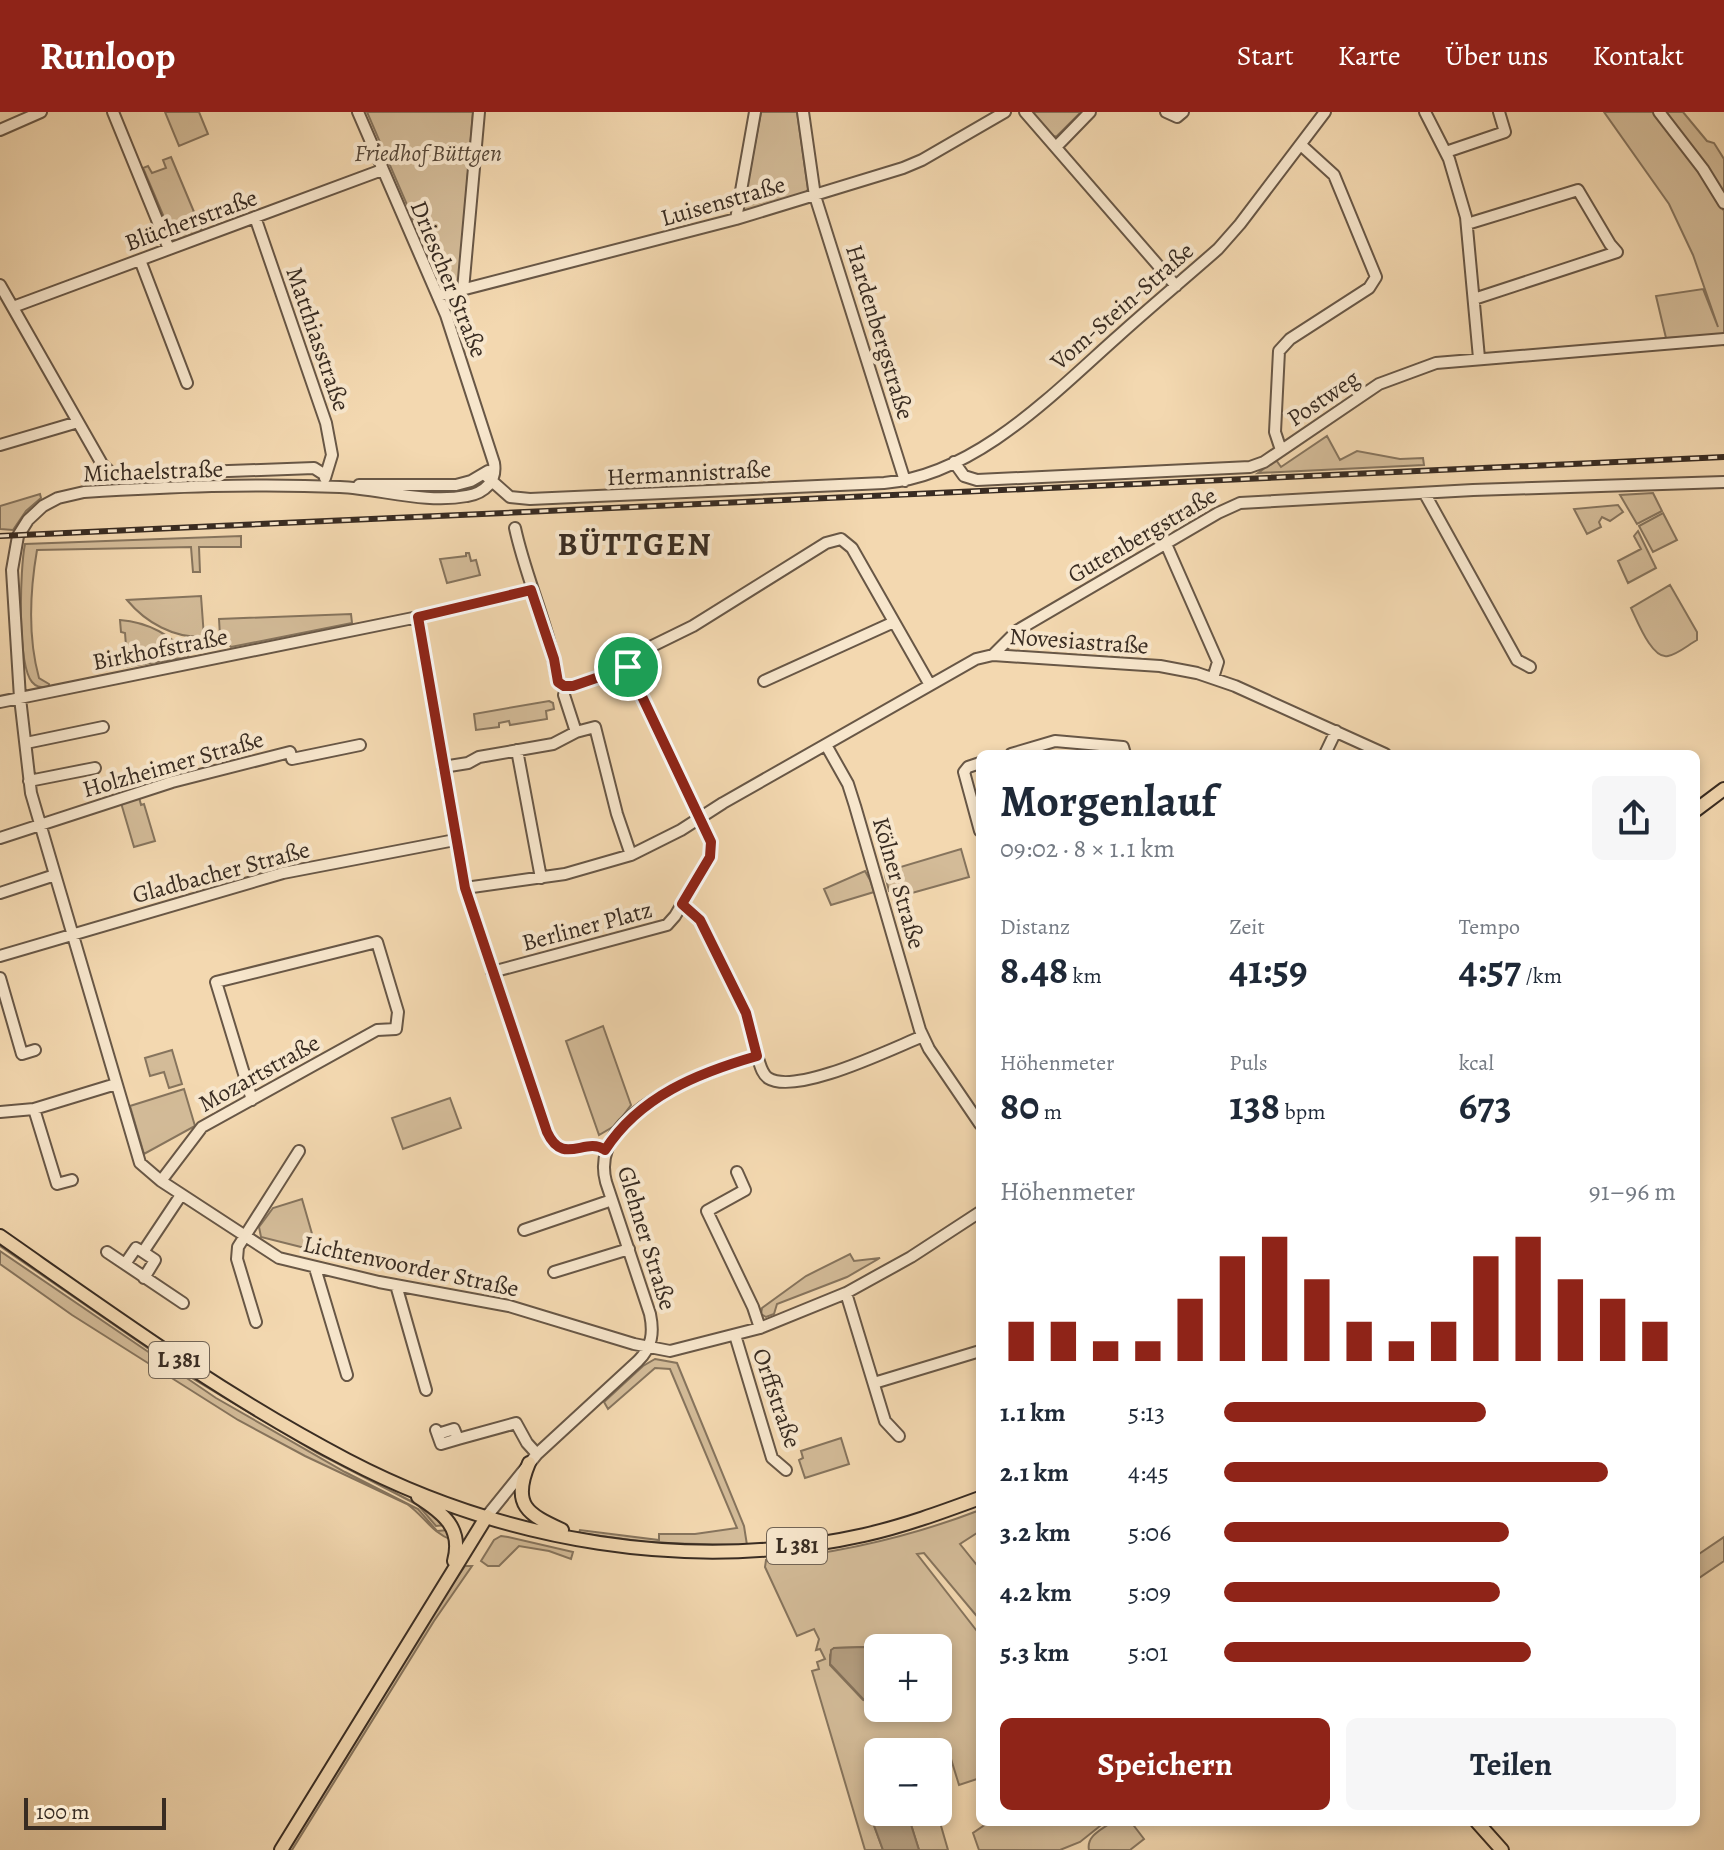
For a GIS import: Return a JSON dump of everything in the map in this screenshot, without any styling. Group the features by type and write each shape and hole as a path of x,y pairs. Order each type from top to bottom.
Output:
{"main road":[{"path":"1700,807 1724,789"},
{"name":"L 381","path":"0,1236 234,1396 346,1459 402,1485 487,1516 575,1539 664,1551 719,1551 794,1546 864,1535 976,1499"},
{"path":"533,1459 522,1486 528,1509 538,1520 575,1539"},
{"path":"402,1485 438,1510 452,1526 457,1544 451,1571"},
{"path":"281,1850 487,1516"},
{"path":"1481,1826 1502,1850"}],"street":[{"path":"0,130 41,112"},
{"path":"113,112 169,249"},
{"name":"Driescher Straße","path":"358,112 438,296 494,463 495,471 488,478"},
{"path":"463,290 479,112"},
{"path":"736,219 755,112"},
{"name":"Hardenbergstraße","path":"803,112 815,196 905,481"},
{"name":"Luisenstraße","path":"438,296 815,196 915,163 1005,112"},
{"path":"1025,112 1176,286"},
{"path":"1056,147 1090,112"},
{"path":"1166,112 1180,115"},
{"name":"Vom-Stein-Straße","path":"905,481 954,462 1019,422 1176,286 1227,239 1325,112"},
{"path":"1425,112 1446,152 1467,224 1479,358"},
{"path":"1446,152 1505,132 1499,112"},
{"path":"1659,112 1703,169 1724,203"},
{"path":"1281,450 1275,432 1279,351 1290,339 1369,288 1376,277 1334,175 1301,145"},
{"name":"Blücherstraße","path":"13,307 382,170"},
{"path":"1467,224 1578,190 1617,252 1474,299"},
{"name":"Matthiasstraße","path":"255,217 324,415 332,455 326,480"},
{"path":"140,260 187,383"},
{"path":"0,285 78,422 0,445"},
{"name":"Postweg","path":"954,462 964,476 977,480 1245,468 1259,464 1384,381 1436,363 1724,339"},
{"name":"Michaelstraße","path":"78,422 102,464 120,475 314,468 326,480 344,487 449,498 474,495 488,478"},
{"name":"Hermannistraße","path":"488,478 510,497 530,499 905,481"},
{"name":"Michaelstraße","path":"40,825 29,781 12,577 14,552 22,528 43,506 58,498 84,492 326,480"},
{"name":"Gutenbergstraße","path":"993,655 1018,630 1240,503 1724,482"},
{"path":"1425,494 1517,660 1530,667"},
{"path":"515,528 554,659 557,679 564,690 576,732"},
{"path":"564,690 628,667 634,655 693,626 826,543 841,539 852,548 930,685"},
{"path":"1166,544 1218,662 1213,678"},
{"name":"Birkhofstraße","path":"0,702 328,636 531,590"},
{"path":"418,617 465,888 492,972 551,1140 558,1147 566,1149 600,1146 605,1150"},
{"path":"764,681 894,622"},
{"name":"Novesiastraße","path":"465,888 587,869 631,855 681,830 976,659 993,655 1160,666 1213,678 1376,750"},
{"path":"628,667 711,842 711,854 682,904 700,920 746,1013 764,1073 778,1081 809,1079 833,1073 923,1036"},
{"path":"26,743 103,727"},
{"path":"443,767 468,763 479,757 553,744 576,732 595,727 631,855"},
{"path":"1327,750 1336,731"},
{"path":"1025,750 1055,741 1123,747 1124,750"},
{"name":"Holzheimer Straße","path":"0,838 172,782 290,752 292,759 360,745"},
{"name":"Kölner Straße","path":"826,745 853,798 923,1036 976,1118"},
{"path":"517,750 541,878"},
{"path":"976,764 964,772 976,816"},
{"path":"29,781 95,768"},
{"name":"Lichtenvoorder Straße","path":"40,825 140,1163 181,1195 279,1258 396,1285 509,1306 649,1347 676,1351 760,1328 846,1293 976,1215"},
{"name":"Gladbacher Straße","path":"0,956 283,873 455,840"},
{"path":"0,893 55,875"},
{"name":"Berliner Platz","path":"492,972 663,927 670,923 682,904"},
{"name":"Mozartstraße","path":"161,1181 202,1127 252,1100 377,1030 396,1029 398,1012 377,942 216,982 252,1100"},
{"path":"0,978 22,1054 35,1050"},
{"name":"Glehner Straße","path":"487,1516 533,1459 649,1347 650,1314 603,1169 605,1150 649,1101 720,1067 757,1056"},
{"path":"0,1112 34,1109 116,1084"},
{"path":"34,1109 57,1184 72,1180"},
{"path":"256,1322 237,1259 238,1247 299,1151"},
{"path":"737,1172 745,1190 707,1211 760,1328"},
{"path":"143,1252 181,1195"},
{"path":"524,1230 612,1200"},
{"path":"125,1264 136,1248 155,1260 144,1278"},
{"path":"554,1272 629,1249"},
{"path":"107,1252 183,1303"},
{"path":"315,1268 347,1375"},
{"path":"396,1285 426,1390"},
{"path":"846,1293 885,1421 899,1436"},
{"name":"Orffstraße","path":"735,1335 772,1458 786,1470"},
{"path":"874,1383 976,1352"},
{"path":"437,1432 441,1444 516,1423 533,1459"}],"green space":[{"path":"165,112 199,112 208,134 179,146"},
{"name":"Friedhof Büttgen","path":"367,112 473,112 459,281 442,286"},
{"path":"761,112 797,112 808,189 805,195 746,211 743,208"},
{"path":"1030,112 1081,112 1053,137"},
{"path":"1604,112 1654,112 1724,211 1724,346 1720,336 1666,338 1656,296 1703,289 1718,327 1693,255 1669,204"},
{"path":"1666,112 1683,112 1707,141 1714,143 1724,159 1724,194"},
{"path":"171,157 202,231 174,241 143,168 148,166 152,173 166,168 163,160"},
{"path":"1327,436 1340,460 1357,451 1400,459 1423,458 1424,465 1258,473 1276,460 1281,467"},
{"path":"1653,493 1662,511 1637,524 1620,495"},
{"path":"40,494 41,498 26,511 13,530 0,529 0,506"},
{"path":"1618,505 1623,512 1610,521 1602,517 1599,522 1601,527 1587,534 1574,509"},
{"path":"1663,513 1677,540 1653,552 1639,526"},
{"path":"1638,531 1656,568 1628,583 1618,561 1641,549 1634,536"},
{"path":"241,536 241,547 199,547 200,572 193,572 191,547 37,550 32,598 33,647 39,678 49,684 49,688 32,682 27,672 22,637 21,593 25,544"},
{"path":"469,553 471,561 476,560 480,575 447,583 440,559 466,556"},
{"path":"1670,585 1697,632 1697,640 1679,651 1662,656 1651,646 1631,608"},
{"path":"201,596 204,637 182,635 161,628 127,600"},
{"path":"351,614 352,623 231,647 220,636 219,619"},
{"path":"120,620 159,631 189,657 124,667 122,647 126,646 125,633 121,632"},
{"path":"549,701 554,709 546,711 547,719 510,725 509,721 499,723 499,727 476,730 474,714"},
{"path":"139,797 155,841 134,847 121,803"},
{"path":"961,849 969,877 912,893 889,891 887,871"},
{"path":"865,871 874,892 831,905 824,889"},
{"path":"603,1026 631,1105 616,1125 599,1135 566,1041"},
{"path":"172,1050 182,1084 169,1088 164,1072 150,1076 145,1058"},
{"path":"184,1089 195,1126 144,1154 130,1106"},
{"path":"450,1098 461,1128 403,1149 392,1118"},
{"path":"302,1199 317,1251 261,1237 259,1227 273,1208"},
{"path":"0,1243 191,1374 349,1469 436,1514 447,1525 436,1526 418,1505 317,1453 185,1374 0,1246"},
{"path":"0,1251 216,1398 345,1472 418,1509 437,1531 449,1530 452,1540 439,1533 407,1504 305,1456 238,1420 72,1315 0,1264"},
{"path":"850,1254 854,1261 880,1258 847,1277 777,1304 774,1314 766,1317 761,1314 762,1308 806,1276"},
{"path":"655,1359 677,1363 744,1526 747,1545 653,1543 579,1533 580,1530 659,1540 659,1534 695,1534 737,1528 670,1369 655,1368 608,1409 604,1402"},
{"path":"841,1438 849,1464 805,1478 799,1460 803,1458 801,1451"},
{"path":"976,1511 976,1534 960,1544 976,1564 976,1615 924,1553 917,1554 976,1630 976,1779 959,1785 952,1762 952,1738 864,1738 864,1826 874,1826 883,1850 865,1850 812,1671 819,1669 817,1662 825,1659 820,1649 816,1650 819,1639 814,1629 797,1636 765,1567 766,1560 874,1542"},
{"path":"501,1536 573,1552 571,1559 549,1551 519,1546 499,1566 488,1566 481,1561 494,1540"},
{"path":"1724,1537 1724,1561 1700,1577 1700,1553"},
{"path":"465,1566 472,1566 434,1621 292,1850 285,1850 429,1618"},
{"path":"911,1826 941,1826 948,1850 919,1850"},
{"path":"983,1826 1100,1826 1080,1842 1060,1850 979,1850 973,1833"},
{"path":"1106,1826 1134,1826 1144,1839 1130,1850 1089,1850 1092,1837"}],"shaded area":[{"path":"864,1647 864,1700 830,1664 831,1650"},
{"path":"874,1826 911,1826 919,1850 883,1850"}],"railway":[{"path":"0,536 1724,457"}],"district":[{"name":"BÜTTGEN","path":"635,544"}],"route":[{"path":"531,590 554,659 558,682 573,686 628,667 711,842 710,857 682,904 700,920 746,1013 757,1056 720,1067 649,1101 605,1150 600,1146 566,1149 554,1144 547,1132 465,888 418,617 531,590"}]}
